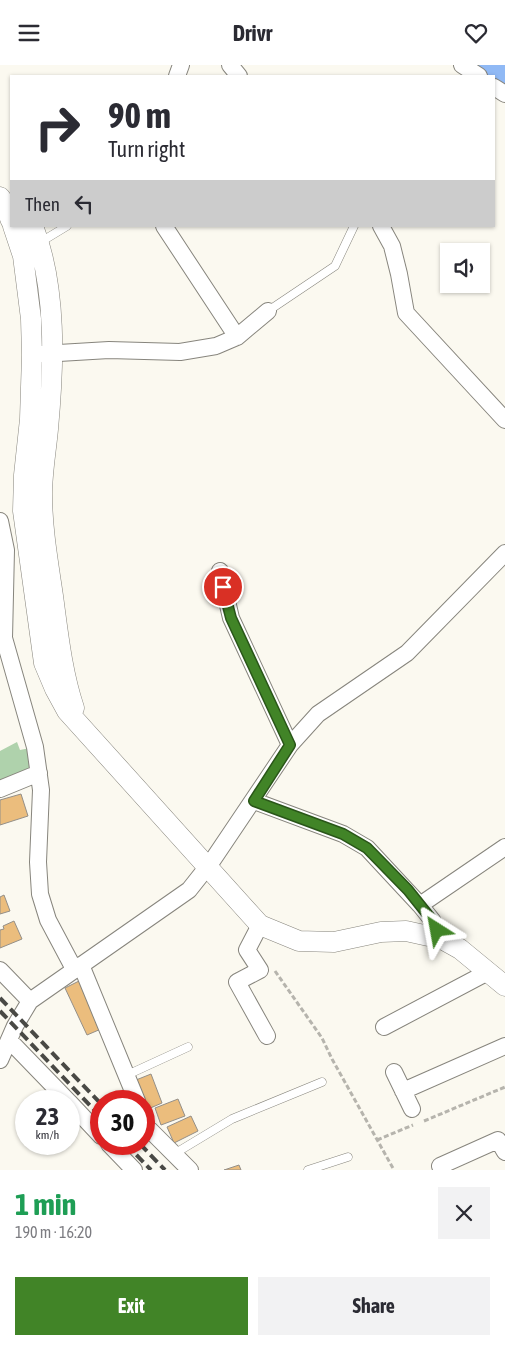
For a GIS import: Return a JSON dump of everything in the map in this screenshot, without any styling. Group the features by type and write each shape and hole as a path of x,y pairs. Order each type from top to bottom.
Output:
{"street":[{"path":"230,65 238,75"},
{"path":"0,181 8,203"},
{"path":"13,227 23,256 31,319 42,354"},
{"path":"165,227 237,337"},
{"path":"382,227 392,247 406,313 505,420"},
{"path":"36,234 46,274 42,354 30,419 24,475 23,511 37,545 44,663 67,711 81,729 260,925 299,941 334,942 381,932 406,931 442,939 460,949 505,986"},
{"path":"42,354 109,350 180,352 216,346 237,337 268,311"},
{"path":"0,521 6,550 4,638 34,747 42,790 38,862 40,894 48,920 78,967 133,1090"},
{"path":"6,550 37,545"},
{"path":"0,1059 30,1001 189,890 254,801 290,745 318,714 407,653 505,553"},
{"path":"220,571 231,618 290,745"},
{"path":"0,789 39,773"},
{"path":"254,801 343,834 367,848 420,905 432,920 442,939"},
{"path":"420,905 505,847"},
{"path":"260,925 247,950 260,970 237,982 267,1036"},
{"path":"0,970 30,1001"},
{"path":"384,1027 488,972"},
{"path":"9,1040 57,1090"},
{"path":"403,1091 505,1046"},
{"path":"394,1072 416,1118"},
{"path":"80,1114 90,1125"},
{"path":"155,1135 190,1170"},
{"path":"442,1170 440,1166 498,1140 505,1152"},
{"path":"120,1155 134,1170"}],"lane":[{"path":"36,234 63,227"},
{"path":"268,311 335,266 354,227"},
{"path":"127,1075 188,1047"},
{"path":"174,1153 232,1119 322,1082"},
{"path":"308,1170 348,1157"}],"path":[{"path":"280,978 322,1037 332,1059 394,1170"},
{"path":"377,1140 416,1118 505,1087"}],"green space":[{"path":"17,742 20,750 30,748 34,765 28,774 0,784 0,751"}],"building":[{"path":"21,794 28,816 0,825 0,800"},
{"path":"4,895 10,911 0,914 0,897"},
{"path":"14,921 22,939 0,948 0,930 4,929 3,926"},
{"path":"79,981 101,1029 87,1035 65,988"},
{"path":"151,1074 162,1103 155,1106 155,1090 140,1090 136,1080"},
{"path":"178,1099 185,1116 161,1125 155,1108"},
{"path":"191,1116 198,1131 174,1143 167,1127"},
{"path":"239,1165 241,1170 224,1170"}],"waterway":[{"path":"487,65 505,79"}],"railway":[{"path":"0,998 90,1092"},
{"path":"0,1011 90,1105"},
{"path":"137,1155 151,1170"},
{"path":"151,1155 165,1170"}],"route":[{"path":"223,587 231,618 290,745 254,801 343,834 367,848 408,890 432,920 437,930"}]}
